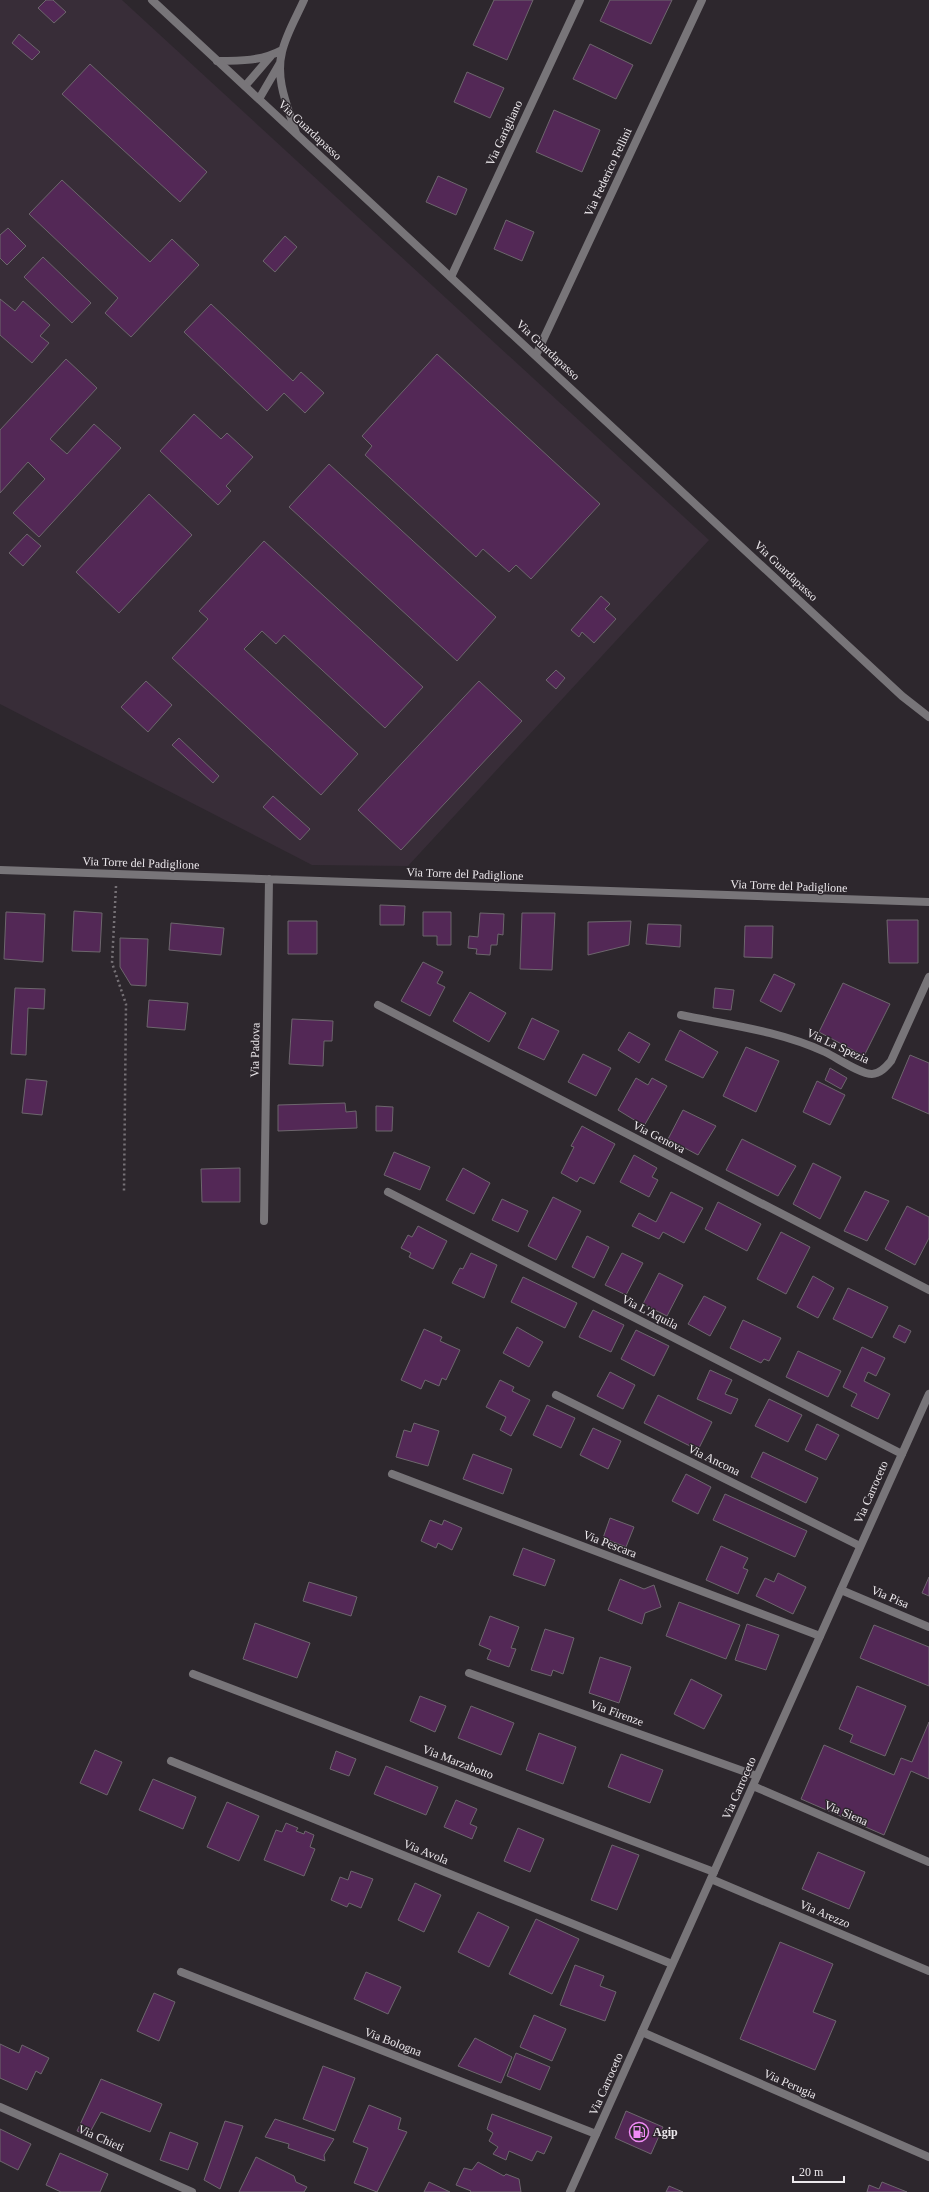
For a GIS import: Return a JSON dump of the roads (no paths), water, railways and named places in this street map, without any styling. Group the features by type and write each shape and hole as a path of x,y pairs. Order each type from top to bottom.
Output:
{"street":[{"name":"Via Guardapasso","path":"152,0 902,696 929,717"},
{"path":"296,134 284,96 280,63 282,50 304,0"},
{"name":"Via Garigliano","path":"451,277 580,0"},
{"name":"Via Federico Fellini","path":"536,355 702,0"},
{"path":"218,61 247,60 271,56 282,50"},
{"path":"245,86 271,56"},
{"path":"259,99 280,63"},
{"name":"Via Torre del Padiglione","path":"0,870 929,902"},
{"name":"Via Padova","path":"264,1220 269,879"},
{"name":"Via La Spezia","path":"681,1015 795,1040 830,1054 865,1072 876,1074 881,1072 891,1061 929,977"},
{"name":"Via Genova","path":"378,1005 929,1290"},
{"name":"Via L'Aquila","path":"388,1192 902,1454"},
{"name":"Via Carroceto","path":"570,2192 860,1546 902,1454 926,1407 929,1394"},
{"name":"Via Ancona","path":"556,1395 860,1546"},
{"name":"Via Pescara","path":"392,1474 820,1636"},
{"name":"Via Pisa","path":"841,1590 929,1627"},
{"name":"Via Firenze","path":"469,1673 757,1776"},
{"name":"Via Marzabotto","path":"193,1674 712,1876"},
{"name":"Via Avola","path":"171,1761 672,1964"},
{"name":"Via Siena","path":"753,1786 929,1862"},
{"name":"Via Arezzo","path":"712,1876 929,1972"},
{"name":"Via Bologna","path":"181,1972 596,2134"},
{"name":"Via Perugia","path":"642,2032 929,2157"},
{"name":"Via Chieti","path":"0,2107 192,2192"}],"place":[{"name":"Agip","path":"639,2132"}]}
